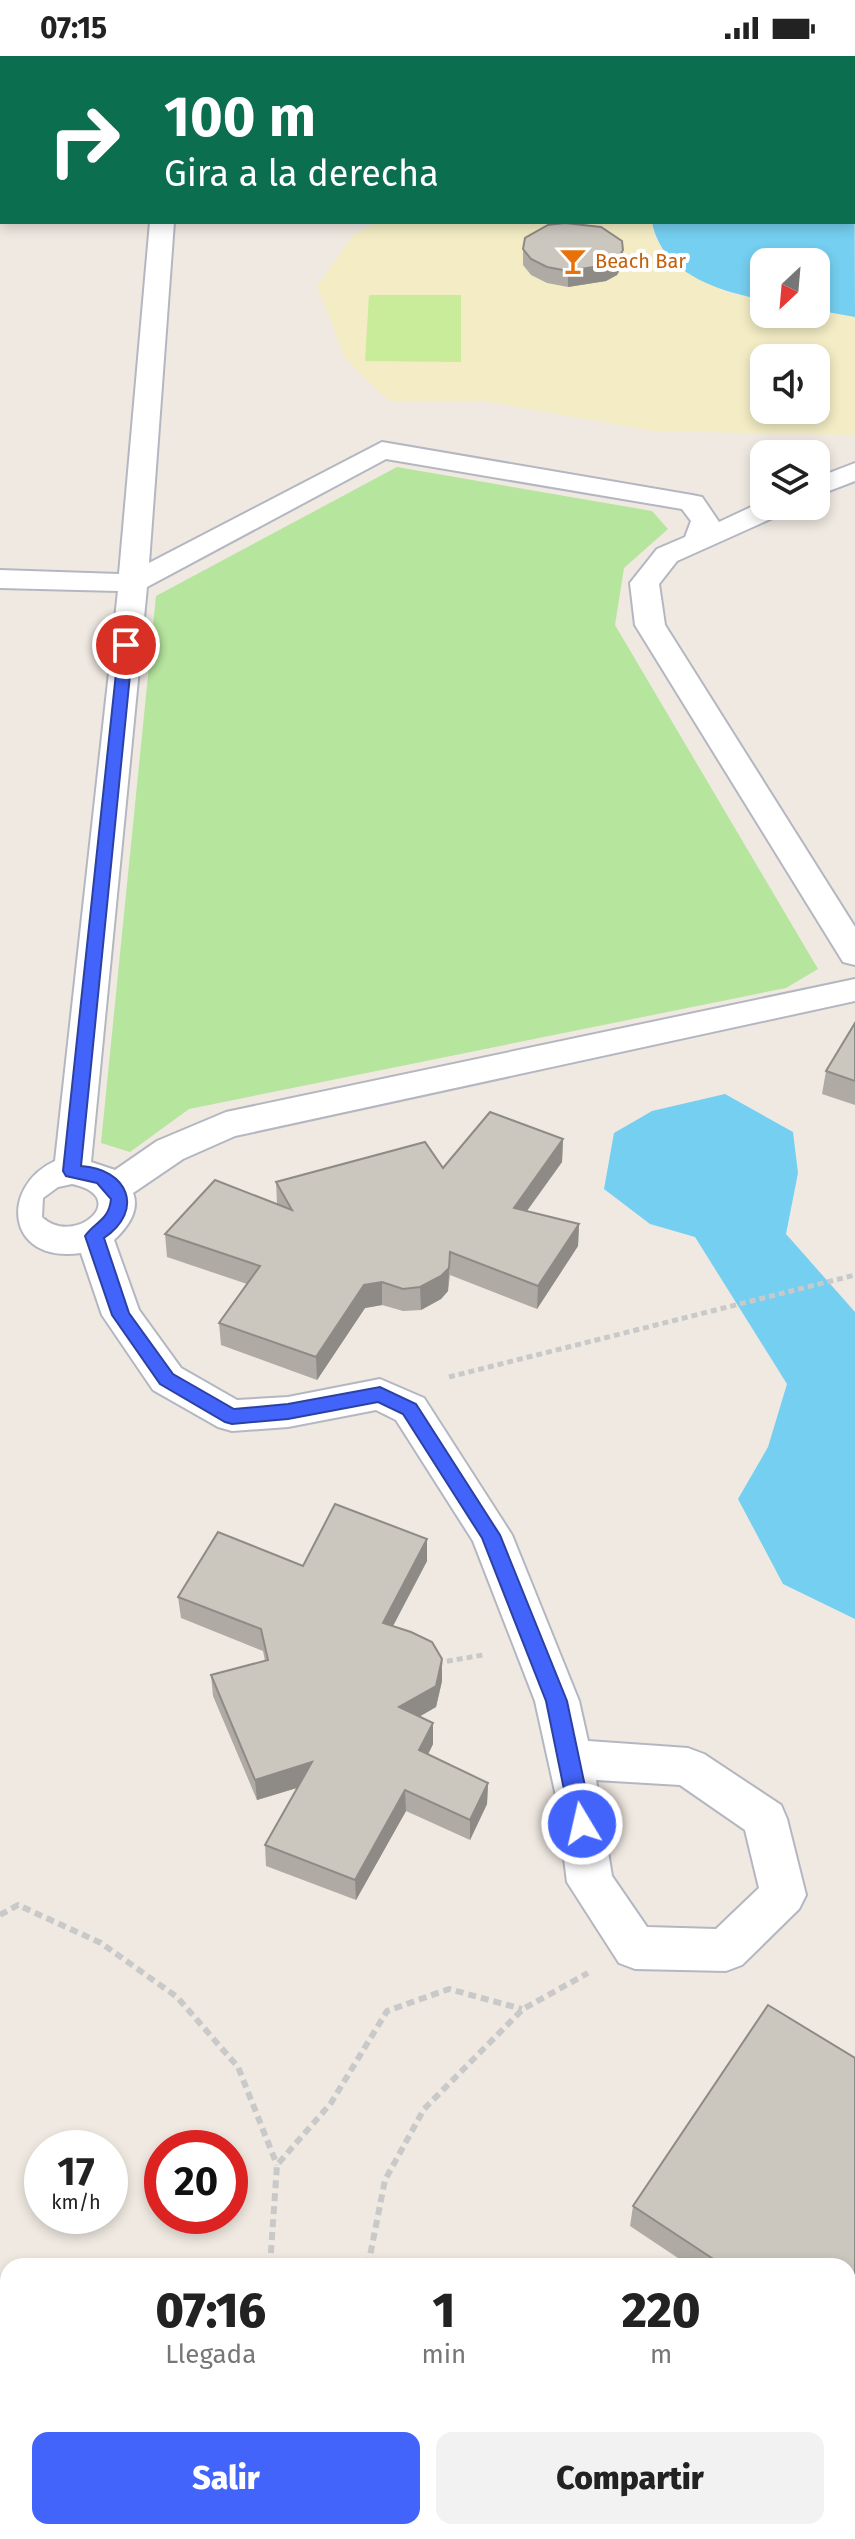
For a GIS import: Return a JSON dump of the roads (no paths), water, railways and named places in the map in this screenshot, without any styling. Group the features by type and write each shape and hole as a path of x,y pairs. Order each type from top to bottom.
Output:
{"lane":[{"path":"72,1171 133,583 162,224"},
{"path":"0,579 133,583 382,450 692,503 705,521 697,542"},
{"path":"830,482 855,471"},
{"path":"750,518 667,555 644,583 650,625 855,954"},
{"path":"114,1188 170,1150 226,1125 855,990"},
{"path":"72,1171 89,1172 114,1188 120,1199 119,1212 110,1225 94,1236 75,1241 55,1241 38,1235 10,1209 37,1183 72,1171"},
{"path":"94,1236 121,1315 167,1379 232,1416 288,1412 380,1394 410,1409 491,1535 557,1701 578,1796 590,1882 635,1948 726,1950 783,1895 765,1819 688,1767 570,1759"}],"water":[{"path":"653,224 855,224 855,317 830,313 830,248 750,248 750,296 694,277 667,255"},
{"path":"725,1094 793,1132 798,1173 786,1234 855,1312 855,1619 783,1584 738,1499 768,1447 787,1384 695,1237 650,1224 604,1189 614,1133 652,1111"}],"place":[{"name":"Beach Bar","path":"573,261"}]}
